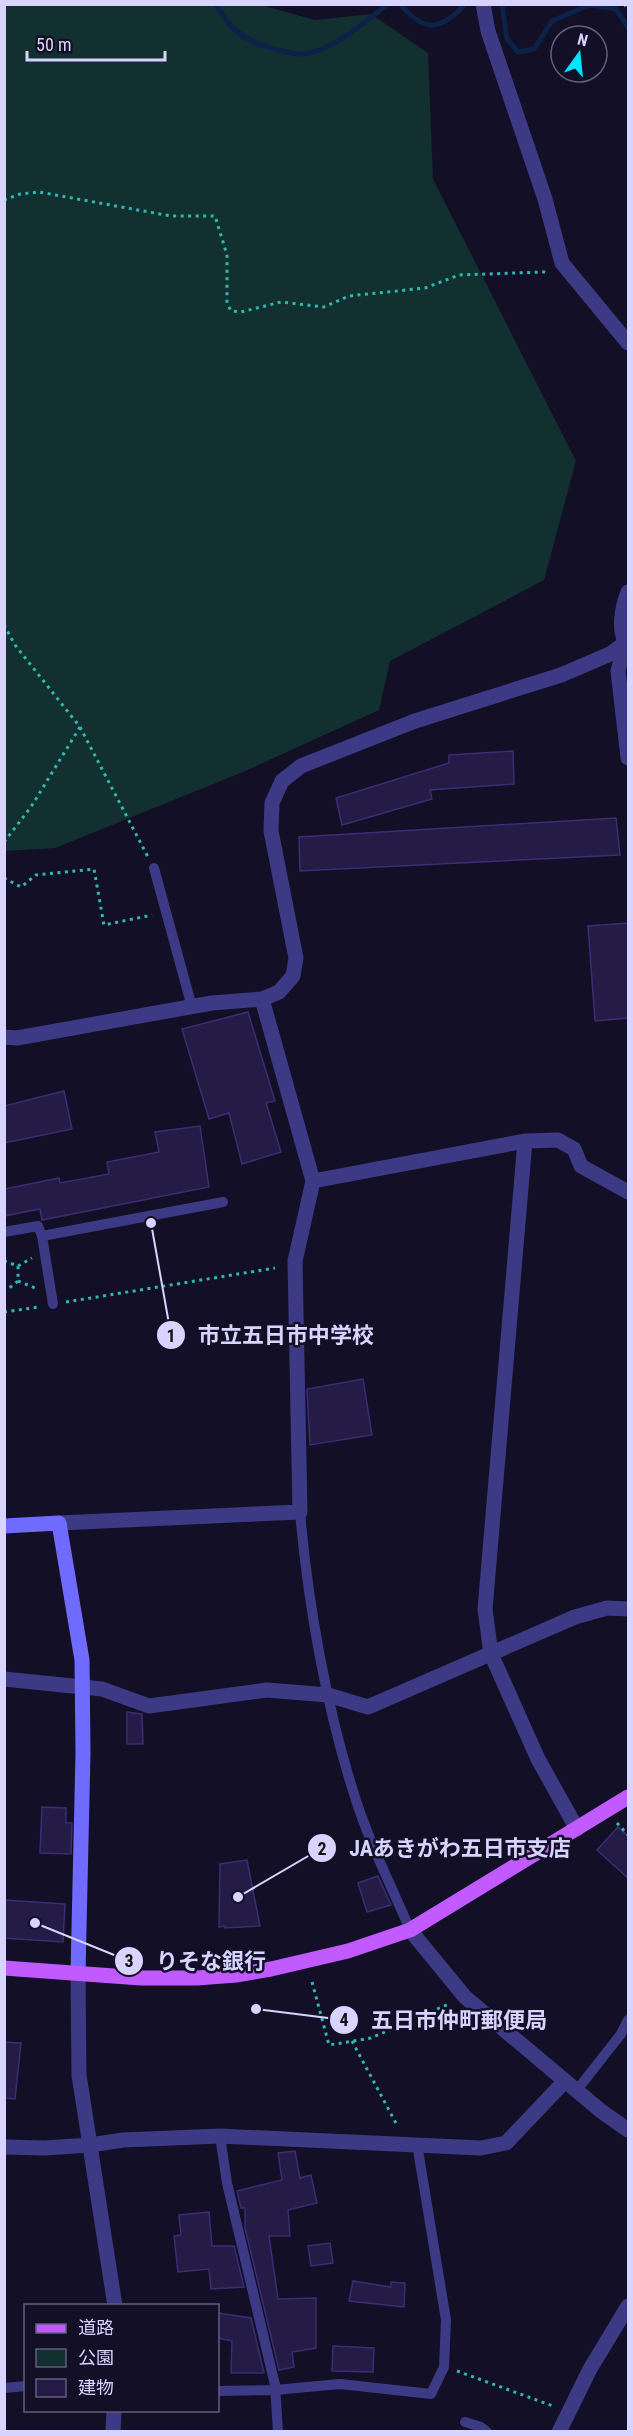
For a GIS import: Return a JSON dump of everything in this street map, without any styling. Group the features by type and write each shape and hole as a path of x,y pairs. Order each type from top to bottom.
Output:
{"main road":[{"path":"4,1968 141,1978 236,1975 348,1951 410,1930 628,1797"}],"street":[{"path":"483,4 488,31 545,199 562,262 628,343"},
{"path":"628,592 623,604 622,624 627,644 618,671 628,758"},
{"path":"4,1037 17,1038 192,1007 262,999 279,992 293,976 296,958 271,831 272,803 282,781 301,766 416,721 561,675 610,654 627,644"},
{"path":"4,1526 300,1512 296,1261 313,1181 262,999"},
{"path":"313,1181 525,1141 558,1140 574,1149 581,1166 628,1192"},
{"path":"525,1141 484,1609 491,1654 538,1759 577,1829"},
{"path":"59,1523 82,1660 79,2075 115,2304"},
{"path":"4,1679 102,1689 148,1706 267,1689 328,1695 368,1707 575,1617 607,1608 628,1609"},
{"path":"410,1930 465,1997 628,2130"},
{"path":"4,2147 45,2148 123,2140 220,2136 412,2143 481,2148 506,2143 571,2085"},
{"path":"559,2432 590,2369 628,2306"},
{"path":"113,2432 114,2412"}],"lane":[{"path":"154,868 192,1007"},
{"path":"42,1236 223,1202"},
{"path":"4,1232 38,1226 42,1236 53,1304"},
{"path":"300,1512 305,1574 328,1695 354,1795 410,1930"},
{"path":"571,2085 621,2034 628,2020"},
{"path":"220,2136 227,2183 275,2390 278,2432"},
{"path":"219,2391 275,2390 340,2384 431,2394 444,2367 446,2320 412,2143"},
{"path":"4,2388 24,2386"},
{"path":"465,2422 481,2427 487,2432"}],"path":[{"path":"624,4 628,9"},
{"path":"4,200 20,194 39,192 171,216 215,216 227,255 227,303 231,311 241,312 281,302 324,307 350,296 425,288 459,275 544,272 553,276"},
{"path":"4,625 15,645 80,727 154,868"},
{"path":"4,842 31,807 80,727"},
{"path":"4,878 21,887 36,875 94,869 104,925 166,913"},
{"path":"4,1261 18,1266 18,1281 8,1289 4,1288"},
{"path":"4,1312 275,1268"},
{"path":"312,1982 329,2045 371,2038 465,1997"},
{"path":"352,2041 412,2143"},
{"path":"444,2367 569,2411"}],"green space":[{"path":"5,4 261,5 315,20 371,14 428,53 433,179 576,461 544,580 390,661 379,710 243,772 55,848 5,851"}],"building":[{"path":"513,751 514,784 430,790 432,799 342,825 336,798 449,763 449,755"},
{"path":"616,818 620,855 300,871 299,837"},
{"path":"628,923 628,1018 595,1021 588,926"},
{"path":"248,1012 275,1101 266,1103 281,1152 242,1164 229,1113 209,1119 182,1029"},
{"path":"64,1091 72,1129 4,1143 4,1106"},
{"path":"200,1126 209,1187 42,1220 40,1209 4,1216 4,1189 59,1178 60,1183 109,1174 107,1162 159,1152 155,1132"},
{"path":"363,1379 372,1435 310,1445 307,1389"},
{"path":"127,1712 142,1714 143,1744 127,1744"},
{"path":"42,1807 66,1808 66,1823 72,1823 71,1854 40,1853"},
{"path":"618,1827 628,1836 628,1878 597,1850"},
{"path":"247,1860 260,1926 219,1927 220,1864"},
{"path":"378,1876 391,1905 367,1912 358,1883"},
{"path":"4,1900 65,1904 63,1942 4,1938"},
{"path":"4,2042 21,2043 15,2099 4,2098"},
{"path":"295,2151 300,2178 311,2175 317,2203 288,2210 290,2236 269,2236 278,2299 316,2298 316,2348 292,2352 294,2367 279,2370 245,2228 245,2208 241,2208 237,2191 282,2180 278,2153"},
{"path":"209,2212 212,2246 234,2246 244,2287 211,2289 209,2269 178,2272 174,2236 181,2235 179,2215"},
{"path":"330,2243 333,2263 311,2266 308,2246"},
{"path":"353,2281 391,2287 391,2282 405,2283 404,2307 349,2301"},
{"path":"219,2313 251,2318 264,2373 231,2373 232,2341 219,2338"},
{"path":"333,2346 374,2348 373,2372 332,2371"}],"waterway":[{"path":"216,4 231,26 251,41 299,54 315,52 337,41 388,4"},
{"path":"400,4 417,20 433,25 448,19 465,4"},
{"path":"502,4 507,39 518,52 534,49 552,21 589,5 616,9 628,27"}],"place":[{"name":"市立五日市中学校","path":"151,1223"},
{"name":"JAあきがわ五日市支店","path":"238,1897"},
{"name":"りそな銀行","path":"35,1923"},
{"name":"五日市仲町郵便局","path":"256,2009"}]}
